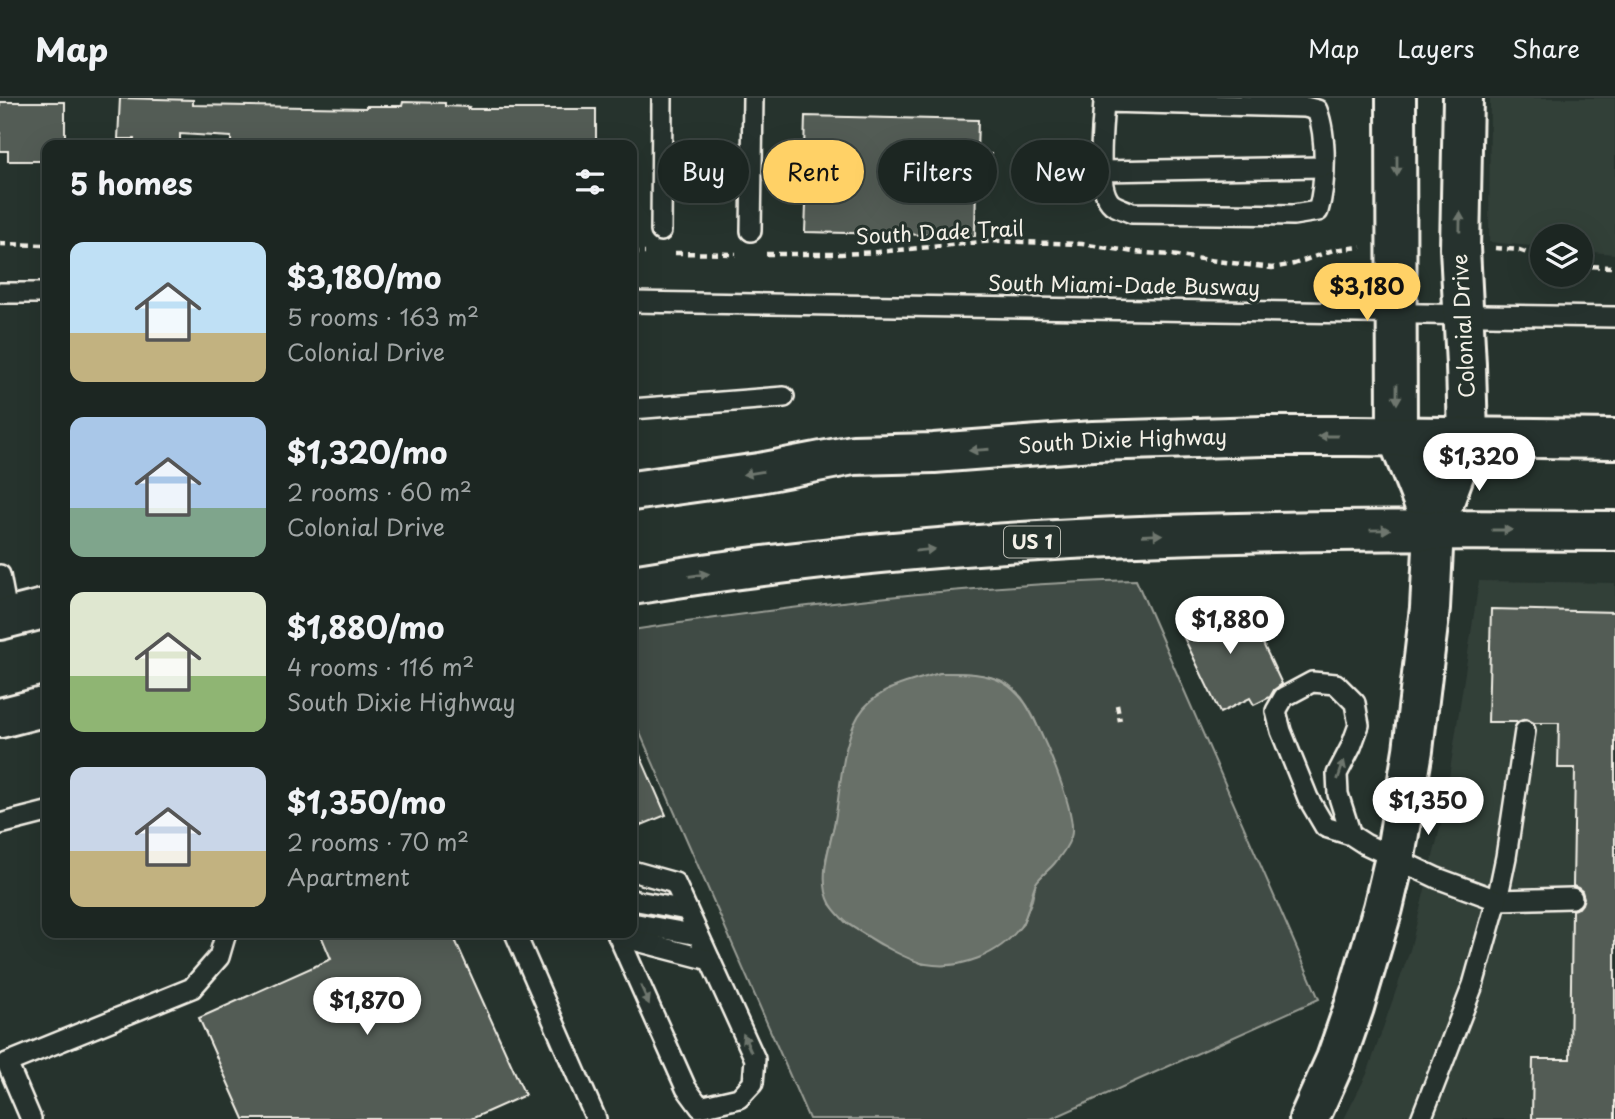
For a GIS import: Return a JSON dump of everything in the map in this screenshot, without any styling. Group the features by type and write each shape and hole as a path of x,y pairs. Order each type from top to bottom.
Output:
{"main road":[{"path":"1309,1119 1336,1059 1354,1007 1395,857 1413,750 1430,608 1434,529 1396,436 1396,98"},
{"name":"Colonial Drive","path":"1434,529 1468,437 1460,248 1463,98"},
{"name":"South Dixie Highway","path":"637,490 759,473 853,454 934,453 1093,441 1264,436 1615,439"},
{"name":"US 1","path":"637,584 789,563 954,547 1146,535 1269,530 1615,531"},
{"path":"3,626 42,610"},
{"path":"0,718 42,707"}],"lane":[{"path":"661,231 662,98"},
{"path":"751,231 753,98"},
{"path":"1102,140 1104,100 1305,107 1317,110 1321,120 1324,152 1322,197 1318,211 1293,215 1132,213 1111,203 1109,199"},
{"path":"1109,171 1323,167"},
{"path":"0,293 42,293"},
{"name":"South Miami-Dade Busway","path":"637,302 1615,317"},
{"path":"637,409 783,397"},
{"path":"0,575 3,626"},
{"path":"1351,835 1338,794 1337,774 1359,725 1355,703 1336,684 1312,682 1284,697 1276,711 1281,731 1308,799 1325,827 1351,835 1437,878 1497,900 1572,898"},
{"path":"1421,1119 1473,985 1497,900 1525,731"},
{"path":"0,824 42,813"},
{"path":"625,938 686,1088 700,1107 739,1098 753,1083 755,1059 674,883 637,872"},
{"path":"637,902 687,910"},
{"path":"637,931 698,935"},
{"path":"637,935 710,960"},
{"path":"31,1119 3,1055 192,988 219,957 225,938"},
{"path":"517,938 596,1119"}],"path":[{"name":"South Dade Trail","path":"757,254 866,253 993,241 1082,244 1272,268 1294,264 1334,250 1371,247"},
{"path":"0,244 42,245"},
{"path":"1486,248 1519,250 1530,254"},
{"path":"637,253 646,253"},
{"path":"673,253 743,254"},
{"path":"1593,266 1615,267"},
{"path":"1117,705 1121,721"}],"shaded area":[{"path":"1490,98 1615,98 1615,254 1593,252 1593,224 1530,224 1530,246 1489,242"},
{"path":"1136,580 1319,999 1051,1119 809,1119 637,726 637,629 757,612 1009,586","holes":["940,673 978,675 1000,680 1011,687 1029,709 1042,737 1071,836 1056,861 1036,882 1022,925 1009,939 978,958 923,964 880,944 846,923 830,904 826,859 835,822 889,689"]},
{"path":"1479,581 1615,583 1615,1119 1344,1119 1367,1074 1410,950 1443,816"},
{"path":"940,673 988,676 1005,684 1020,697 1039,730 1056,770 1064,790 1072,826 1068,844 1036,883 1026,917 1020,927 990,953 952,965 919,962 853,927 835,910 828,899 825,883 827,856 844,761 857,719 864,708 880,694 899,685"}],"building":[{"path":"120,98 193,100 193,105 366,108 402,106 403,102 445,103 445,106 469,107 468,109 596,109 596,140 231,140 231,137 180,134 180,140 118,139"},
{"path":"0,102 65,102 65,140 42,140 42,161 8,161 8,151 0,151"},
{"path":"805,116 978,120 977,140 878,140 878,203 976,203 975,236 805,232 806,203 864,203 864,140 804,140"},
{"path":"1243,601 1282,684 1270,697 1254,705 1250,698 1220,713 1177,623 1220,603 1224,610"},
{"path":"1491,609 1615,612 1615,1119 1532,1119 1533,1059 1570,1059 1572,910 1579,908 1584,898 1582,891 1573,886 1575,768 1558,768 1559,723 1534,723 1526,719 1517,722 1488,722"},
{"path":"637,748 666,815 637,827"},
{"path":"322,938 454,938 525,1095 471,1119 244,1119 199,1018 331,959"}]}
